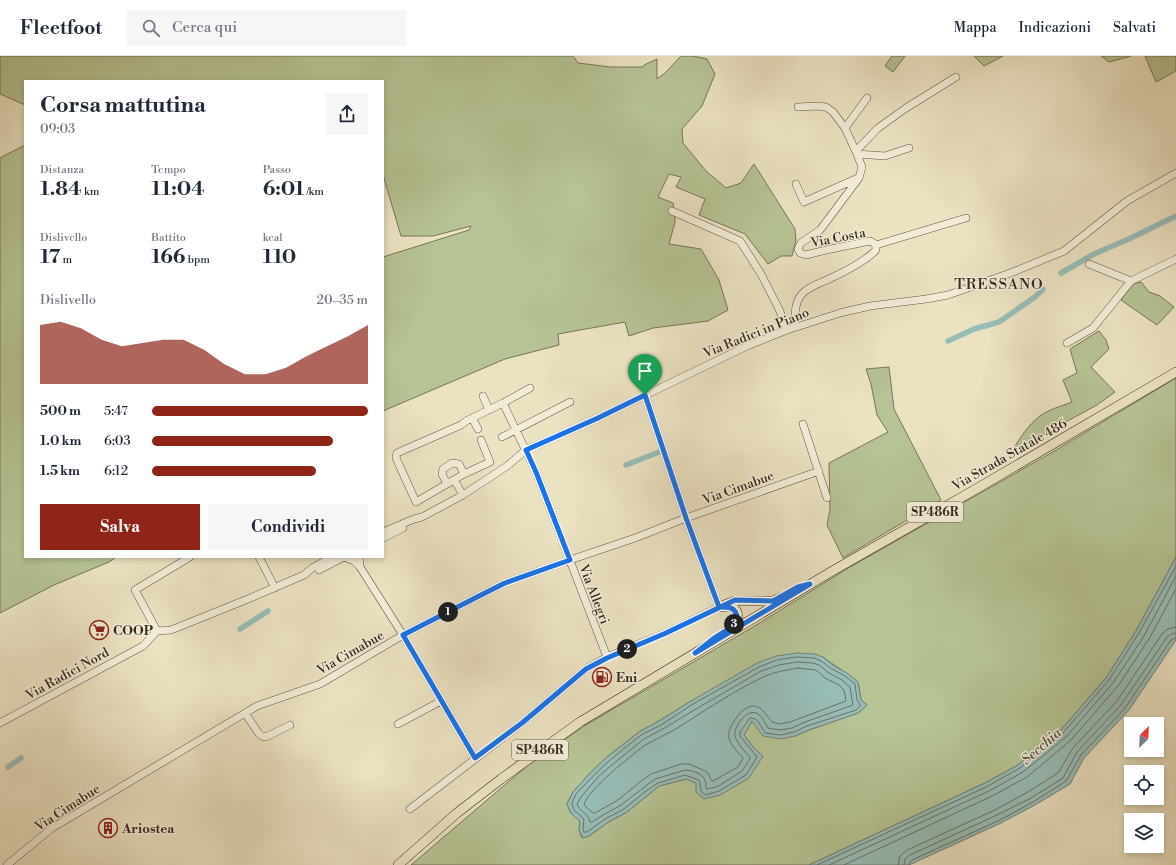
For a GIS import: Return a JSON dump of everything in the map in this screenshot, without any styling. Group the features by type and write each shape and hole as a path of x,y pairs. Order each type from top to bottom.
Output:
{"main road":[{"name":"Via Strada Statale 486","path":"398,865 414,850 501,779 580,722 810,584 976,490 1176,372"},
{"path":"719,607 735,600 773,601 798,587 810,584"},
{"path":"695,653 714,638 729,629 737,620 737,614 731,607 719,607"}],"street":[{"path":"857,153 878,128 906,108 956,77"},
{"path":"842,125 867,98"},
{"path":"796,184 804,202 858,178 862,167 857,153 833,112 826,107 798,107"},
{"path":"857,153 885,156 909,148"},
{"name":"Via Radici in Piano","path":"384,532 422,517 463,495 507,466 526,450 598,418 747,346 791,328 840,313 870,306 948,295 1064,251 1127,201 1176,174"},
{"name":"Via Costa","path":"791,328 797,302 801,294 810,288 842,274 872,255 876,250 876,245 870,241 806,255 800,253 798,249 801,243 820,230 858,178"},
{"path":"672,211 740,241 761,274 779,309 791,328"},
{"path":"876,245 966,218"},
{"path":"1067,343 1093,328 1131,281 1176,258"},
{"path":"1089,264 1131,281"},
{"path":"481,440 490,462 464,474 416,502 396,456 398,453 461,425 469,419 530,388"},
{"path":"410,809 522,723 586,669 719,607 686,518 645,395"},
{"path":"483,396 489,410"},
{"path":"502,437 570,402"},
{"name":"Via Allegri","path":"503,403 536,472 607,658"},
{"path":"469,419 478,429"},
{"path":"803,424 827,498"},
{"path":"463,495 451,482 445,480 442,474 443,469 452,464 459,464 464,474"},
{"name":"Via Cimabue","path":"7,865 52,828 257,706 320,684 403,635 505,583 635,538 686,518 819,471"},
{"path":"384,537 422,517"},
{"path":"188,558 135,590 157,631 171,630 275,588 307,573 314,564 329,558"},
{"path":"260,558 275,588"},
{"path":"307,573 307,576 342,558"},
{"path":"349,558 360,567 403,635 475,758"},
{"path":"359,558 360,567"},
{"path":"314,564 326,566"},
{"name":"Via Radici Nord","path":"0,723 143,646 157,631"},
{"path":"398,724 441,701"},
{"path":"245,713 259,734 262,736 266,737 290,725"}],"green space":[{"path":"0,56 573,56 578,63 610,67 642,67 657,59 657,79 665,73 681,56 693,56 707,59 715,74 702,106 682,129 683,143 706,171 726,188 741,183 754,164 795,229 796,240 792,256 781,256 768,264 745,234 699,215 705,199 676,187 681,177 669,174 658,197 673,203 675,222 669,244 701,249 719,280 728,310 708,321 653,328 629,336 625,322 558,334 559,345 505,359 384,411 384,257 469,230 471,226 433,236 401,236 384,178 384,80 24,80 24,105 0,94"},
{"path":"892,56 905,56 893,72 885,66"},
{"path":"974,56 1003,56 984,66"},
{"path":"1101,56 1131,56 1109,62"},
{"path":"1145,56 1176,56 1176,71 1156,82"},
{"path":"24,146 24,558 115,558 109,562 54,585 0,613 0,158"},
{"path":"1141,282 1149,292 1160,296 1174,307 1157,325 1121,300 1133,284"},
{"path":"1099,331 1106,340 1109,349 1091,367 1115,392 1097,405 1012,451 1028,428 1040,416 1072,402 1063,380 1077,373 1070,349"},
{"path":"889,367 894,409 941,500 843,558 827,525 830,509 829,463 888,432 877,415 871,384 866,369"},
{"path":"1176,378 1176,557 1136,631 1106,678 1061,730 1018,765 985,783 809,865 411,865 528,765 584,726 753,627 850,567 1051,453","holes":["823,657 858,682 861,700 867,705 858,713 795,736 752,721 744,735 763,757 697,783 686,779 659,786 627,812 607,823 589,836 582,838 579,830 580,821 570,812 567,804 573,792 607,757 639,732 691,701"]}],"water":[{"path":"1176,557 1176,640 1129,710 1084,758 1070,784 1001,823 909,865 809,865 985,783 1018,765 1061,730 1106,678 1136,631"},
{"path":"797,653 815,654 823,657 834,666 847,673 858,682 861,700 867,705 858,713 795,736 781,739 763,736 752,721 744,735 754,748 763,756 749,778 720,795 704,799 696,792 696,783 686,779 659,786 627,812 607,823 589,836 583,838 579,830 580,821 572,814 567,804 573,792 607,757 639,732 757,663 776,656"}],"waterway":[{"path":"1061,273 1094,254 1176,216"},
{"path":"948,341 974,329 999,322 1035,297 1043,289"},
{"path":"626,465 659,452"},
{"path":"240,629 268,611"},
{"path":"8,767 21,758"}],"place":[{"name":"COOP","path":"99,630"},
{"name":"Eni","path":"602,677"},
{"name":"Ariostea","path":"108,828"}],"district":[{"name":"TRESSANO","path":"999,284"}],"route":[{"path":"645,395 526,450 570,560 505,583 403,635 475,758 522,723 586,669 607,658 666,633 719,607 735,600 773,601 798,587 810,584 754,619 695,653 714,638 729,629 737,620 737,614 731,607 719,607 686,518 645,395"}],"water label":[{"name":"Secchia","path":"1041,746"}]}
